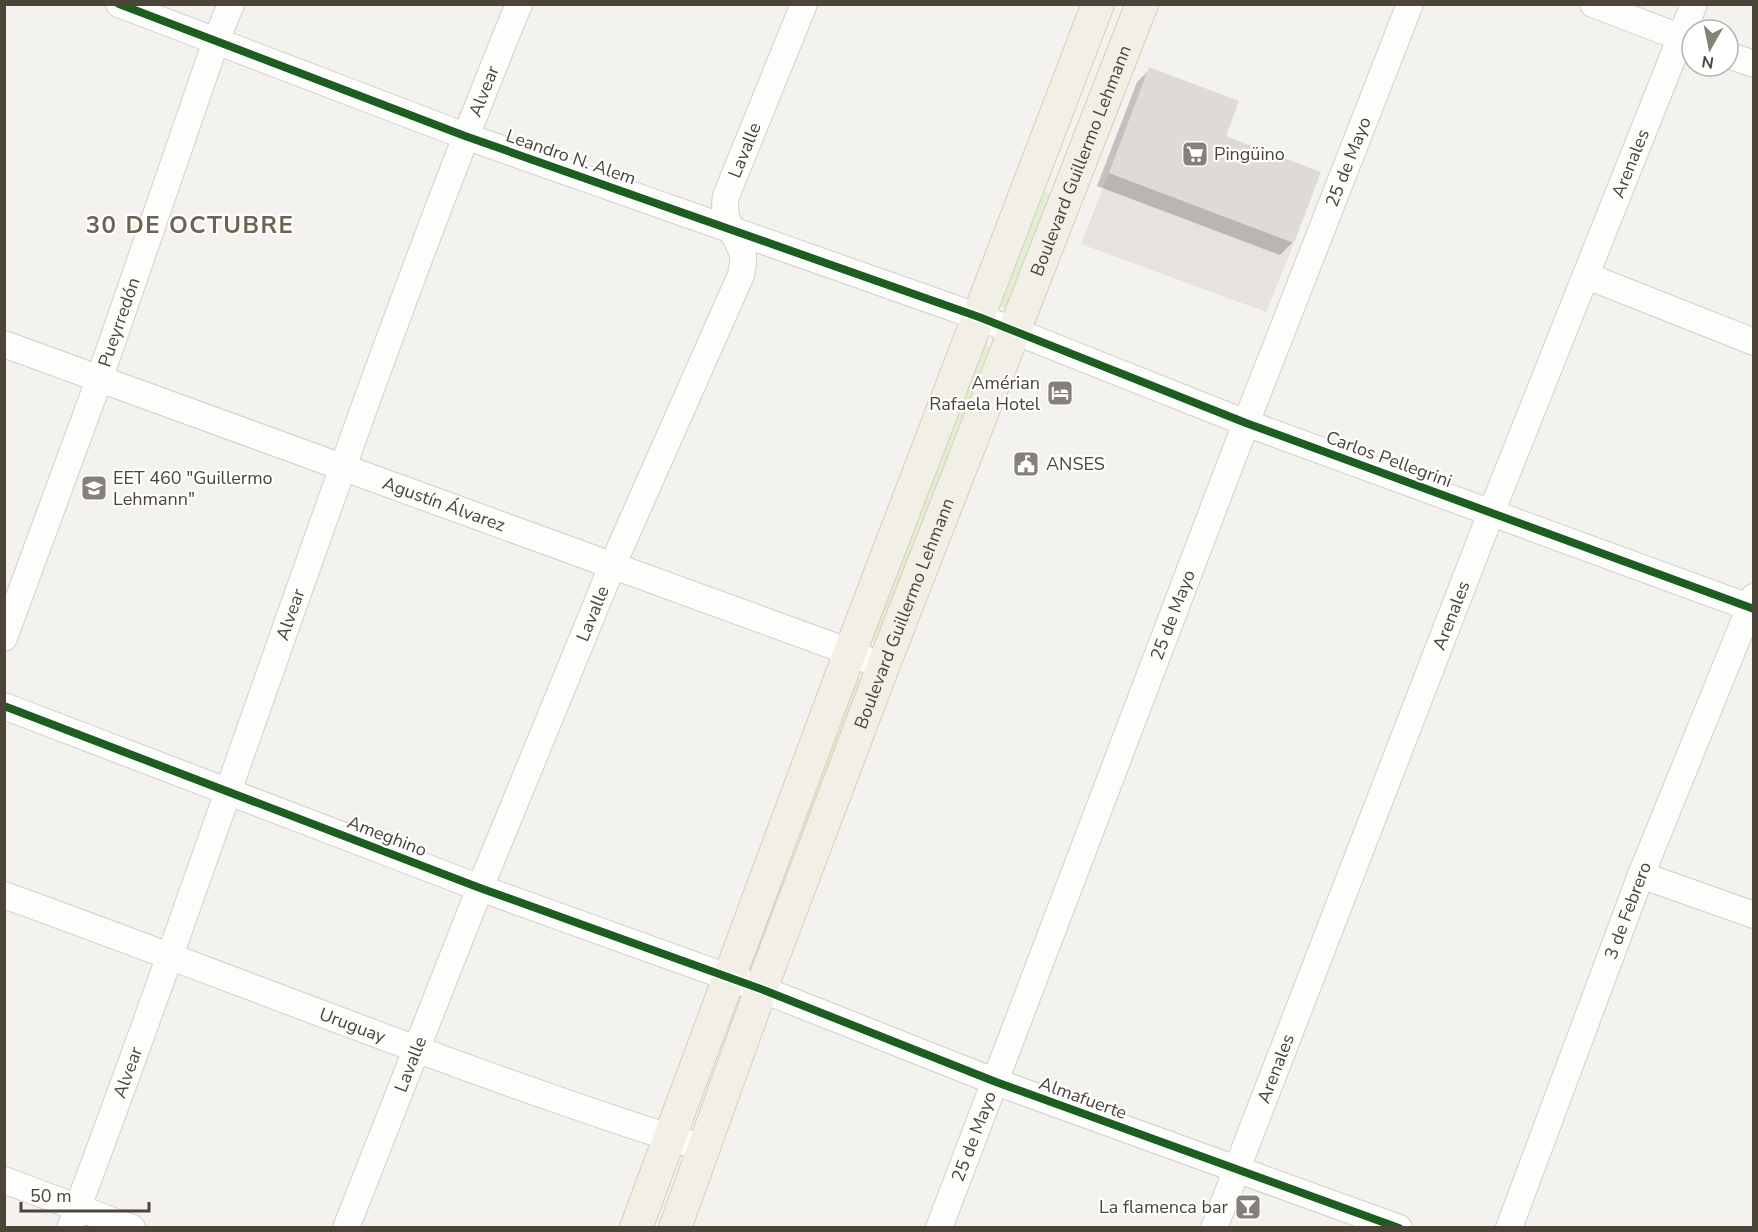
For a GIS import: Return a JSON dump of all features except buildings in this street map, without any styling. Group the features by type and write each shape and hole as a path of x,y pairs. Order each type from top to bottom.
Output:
{"main road":[{"name":"Boulevard Guillermo Lehmann","path":"636,1227 727,976 1098,4"},
{"name":"Boulevard Guillermo Lehmann","path":"675,1227 761,989 883,668 1142,5"},
{"path":"1034,173 1070,187"}],"street":[{"name":"Leandro N. Alem","path":"119,4 465,136 1016,331"},
{"name":"Pueyrredón","path":"4,638 99,380 216,41 231,4"},
{"name":"Alvear","path":"74,1217 228,792 342,468 465,136 519,4"},
{"name":"Lavalle","path":"346,1227 480,888 612,564 741,275 743,256 729,229 723,209 726,196 804,4"},
{"name":"25 de Mayo","path":"939,1227 996,1083 1246,423 1410,4"},
{"path":"1593,4 1680,38"},
{"name":"Arenales","path":"1214,1227 1491,513 1680,54"},
{"path":"1587,276 1754,342"},
{"name":"Carlos Pellegrini","path":"1016,331 1246,423 1752,605"},
{"name":"Agustín Álvarez","path":"4,344 612,564 850,652 883,668"},
{"name":"3 de Febrero","path":"1509,1227 1641,876 1752,605"},
{"name":"Ameghino","path":"4,706 480,888 761,989"},
{"path":"1641,876 1754,915"},
{"name":"Uruguay","path":"4,895 169,954 416,1050 703,1148"},
{"name":"Almafuerte","path":"761,989 996,1083 1399,1227"},
{"path":"4,1179 74,1217 132,1227"}],"green space":[{"path":"1036,189 1057,196 1012,311 991,303"},
{"path":"978,342 998,350 884,645 863,637"},
{"path":"848,674 869,682 761,967 740,959"}],"shaded area":[{"path":"1109,173 1294,243 1266,312 1081,244"}],"cycle path":[{"path":"119,4 465,136 979,317 1246,423 1754,609"},
{"path":"4,706 480,888 761,989 996,1082 1399,1228"}],"place":[{"name":"Pingüino","path":"1195,154"},
{"name":"Amérian Rafaela Hotel","path":"1060,393"},
{"name":"ANSES","path":"1026,464"},
{"name":"EET 460 \"Guillermo Lehmann\"","path":"94,488"},
{"name":"La flamenca bar","path":"1248,1207"}],"district":[{"name":"30 DE OCTUBRE","path":"190,225"}]}
